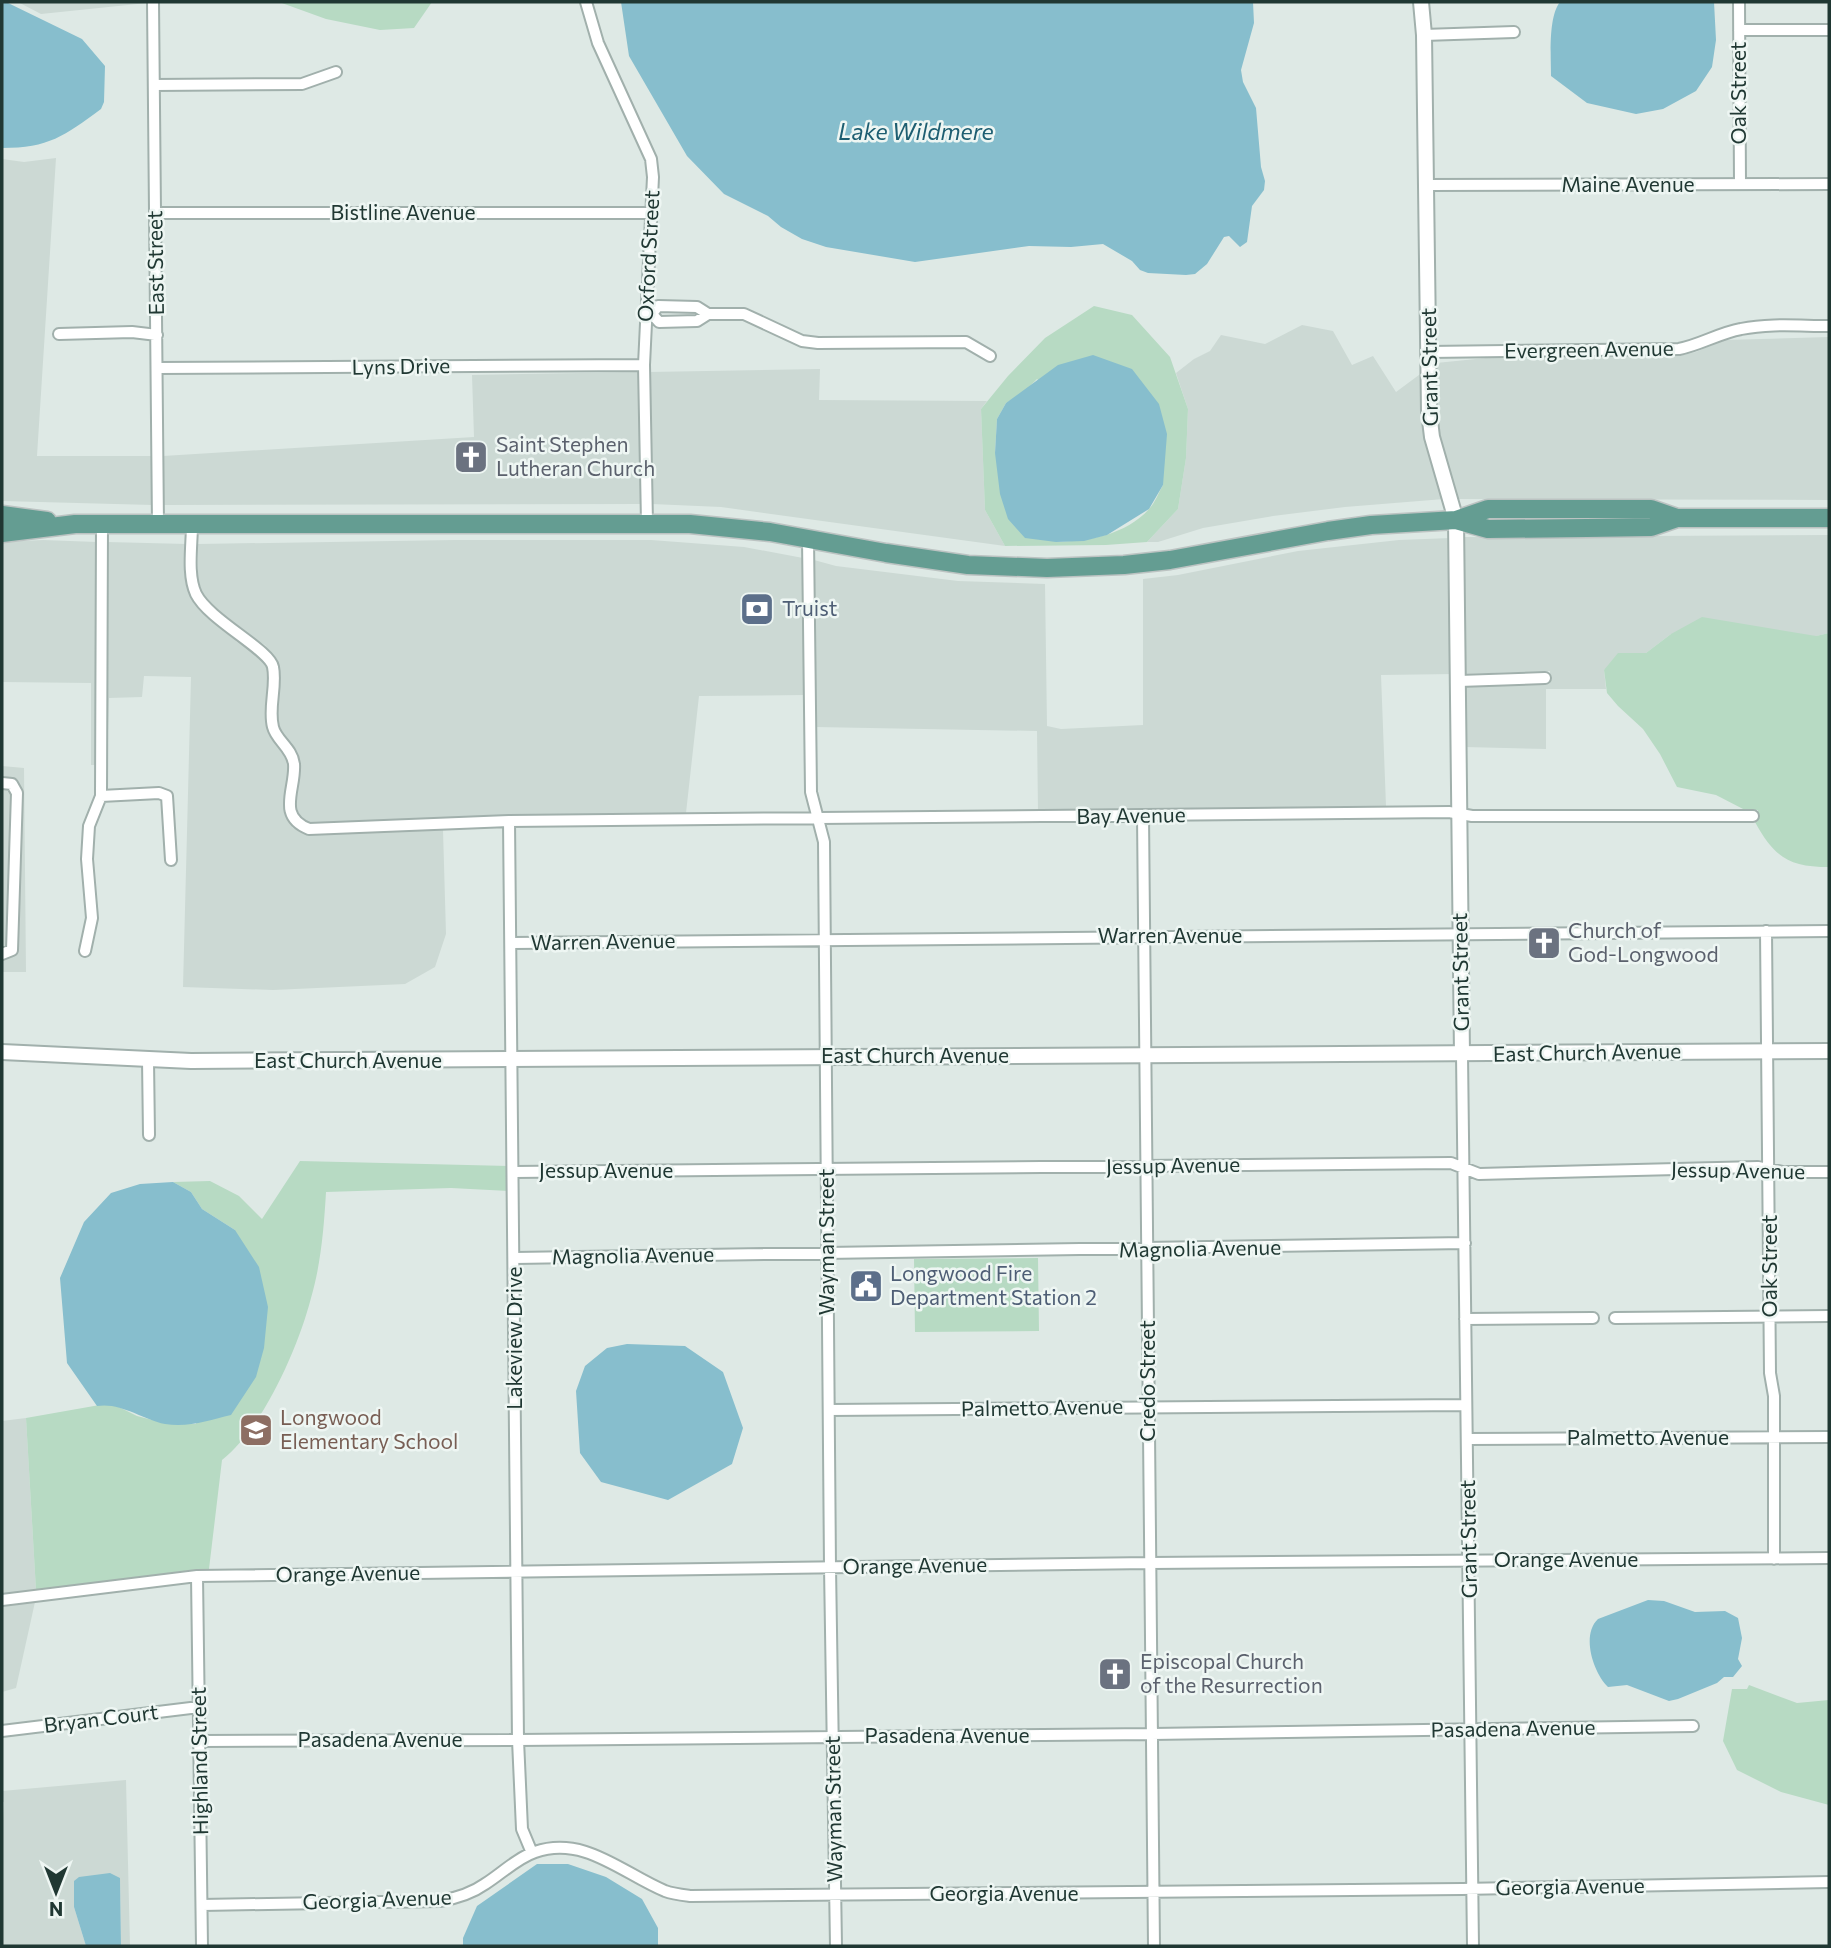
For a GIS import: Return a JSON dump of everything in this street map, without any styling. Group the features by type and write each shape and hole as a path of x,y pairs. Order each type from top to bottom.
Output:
{"main road":[{"path":"2,515 75,524 647,523 730,527 968,565 1087,568 1194,557 1371,525 1456,520 1488,528 1651,527 1677,518 1829,518"},
{"path":"2,534 75,524"}],"street":[{"name":"East Street","path":"153,2 158,524"},
{"name":"Oxford Street","path":"586,2 598,43 651,159 653,177 649,314 644,365 647,523"},
{"name":"Grant Street","path":"1421,2 1424,35 1429,412 1432,437 1456,520 1473,1946"},
{"name":"Oak Street","path":"1739,2 1740,184"},
{"path":"1739,30 1829,30"},
{"path":"1424,35 1514,32"},
{"path":"154,85 302,84 335,72"},
{"name":"Maine Avenue","path":"1426,186 1829,184"},
{"name":"Bistline Avenue","path":"155,213 651,213"},
{"path":"649,314 659,322 697,321 708,314 744,314 802,341 966,342 990,356"},
{"name":"Evergreen Avenue","path":"1429,352 1679,349 1744,328 1829,326"},
{"path":"59,334 132,332 157,335"},
{"name":"Lyns Drive","path":"157,368 644,365"},
{"path":"85,951 92,918 87,859 89,826 101,796 102,524"},
{"name":"Bay Avenue","path":"192,524 192,577 196,594 210,611 240,637 262,650 274,665 273,728 288,747 294,763 290,814 297,825 309,829 509,821 1448,811 1459,814 1753,816"},
{"name":"Wayman Street","path":"808,539 811,792 824,842 836,1946"},
{"path":"1459,681 1545,678"},
{"path":"2,783 12,784 17,793 12,950 2,954"},
{"path":"101,796 159,793 167,796 171,860"},
{"name":"Credo Street","path":"1143,816 1154,1946"},
{"name":"Lakeview Drive","path":"509,821 518,1740 522,1829 532,1853"},
{"name":"Oak Street","path":"1766,931 1774,1559"},
{"name":"Warren Avenue","path":"512,943 1829,931"},
{"name":"East Church Avenue","path":"2,1052 148,1060 513,1060 1829,1051"},
{"path":"148,1060 149,1135"},
{"name":"Jessup Avenue","path":"514,1172 1451,1163 1479,1174 1758,1167 1783,1172 1829,1172"},
{"name":"Magnolia Avenue","path":"515,1258 1465,1243"},
{"path":"1615,1318 1829,1316"},
{"path":"1465,1319 1593,1318"},
{"name":"Palmetto Avenue","path":"829,1410 1466,1405"},
{"name":"Palmetto Avenue","path":"1467,1439 1829,1437"},
{"name":"Orange Avenue","path":"2,1601 197,1576 1150,1563 1829,1558"},
{"name":"Highland Street","path":"197,1576 202,1946"},
{"name":"Bryan Court","path":"2,1731 200,1707"},
{"name":"Pasadena Avenue","path":"200,1741 1152,1734 1693,1726"},
{"name":"Georgia Avenue","path":"202,1905 440,1901 462,1897 532,1853 551,1847 581,1850 603,1858 666,1892 691,1896 1473,1889 1829,1882"}],"shaded area":[{"path":"18,2 147,2 147,3 41,14"},
{"path":"56,158 37,456 152,456 153,505 2,501 2,159 24,162"},
{"path":"1302,325 1333,331 1352,365 1373,356 1396,392 1423,372 1444,499 1273,516 1203,528 1158,542 1147,542 1178,509 1186,458 1188,409 1176,373 1210,351 1221,335 1265,344"},
{"path":"1829,337 1829,500 1455,499 1437,436 1434,411 1436,363 1496,357 1679,356 1724,340"},
{"path":"820,369 819,400 987,401 981,409 985,510 1005,546 721,507 652,504 649,372"},
{"path":"639,372 641,504 163,505 163,456 474,437 472,375"},
{"path":"1829,535 1829,633 1816,636 1671,634 1646,653 1604,670 1606,689 1546,689 1546,749 1465,747 1465,687 1550,683 1550,671 1464,674 1462,537"},
{"path":"1451,538 1454,674 1381,675 1386,806 1038,811 1037,731 816,727 814,560 836,566 958,581 1045,584 1047,726 1061,729 1143,725 1143,579 1178,575 1298,551 1399,540"},
{"path":"651,540 744,547 803,558 804,695 699,696 686,813 503,815 309,823 300,819 296,812 299,761 292,743 278,726 277,661 265,645 243,632 214,607 201,591 198,544"},
{"path":"2,542 97,542 96,765 91,765 91,683 2,682"},
{"path":"107,542 187,544 187,577 192,598 207,616 237,642 259,655 268,667 267,728 283,751 288,764 285,814 293,828 309,835 443,830 446,934 435,967 405,984 273,990 183,987 191,677 144,676 142,697 109,698 107,764"},
{"path":"2,766 24,768 26,972 2,972 2,960 14,955 17,950 22,794 16,781 2,777"},
{"path":"2,789 9,790 11,795 7,946 2,948"},
{"path":"26,1418 36,1590 2,1594 2,1421"},
{"path":"35,1602 16,1688 2,1692 2,1607"},
{"path":"126,1780 130,1946 121,1946 120,1878 74,1881 74,1907 86,1946 2,1946 2,1791"}],"green space":[{"path":"279,2 432,2 414,28 380,30 326,19"},
{"path":"1094,306 1132,315 1170,357 1188,409 1186,458 1178,509 1147,542 1005,546 985,510 981,409 1045,338","holes":["1037,379 1163,485 1151,507 1140,518 1118,531 1093,538 1056,542 995,453 997,419 1006,403 1024,392"]},
{"path":"1702,617 1816,636 1829,633 1829,867 1803,865 1776,852 1755,822 1758,821 1758,810 1745,810 1716,795 1677,787 1643,729 1607,693 1604,670 1618,653 1646,653 1671,634"},
{"path":"300,1161 509,1166 509,1191 451,1188 326,1192 317,1272 297,1340 265,1408 237,1446 222,1460 209,1569 36,1590 26,1418 111,1403 137,1416 168,1424 196,1424 235,1230 202,1209 191,1192 173,1182 210,1181 239,1196 262,1219"},
{"path":"1038,1258 1039,1331 915,1332 914,1259"},
{"path":"1749,1685 1797,1703 1829,1700 1829,1805 1781,1792 1737,1770 1723,1741 1732,1689 1747,1689"}],"water":[{"path":"2,2 82,39 105,66 104,102 101,109 66,133 44,143 2,148"},
{"name":"Lake Wildmere","path":"621,2 1253,2 1254,23 1241,70 1243,82 1256,108 1261,167 1265,181 1264,190 1252,206 1247,242 1240,247 1229,236 1224,237 1207,264 1195,274 1186,275 1148,273 1103,244 1071,247 1029,246 915,262 826,247 802,239 768,216 724,194 687,156 629,56"},
{"path":"1560,2 1714,2 1716,40 1712,67 1696,91 1663,109 1636,114 1587,103 1551,76 1552,27"},
{"path":"1093,355 1132,369 1159,404 1167,434 1163,485 1149,509 1107,535 1084,541 1056,542 1025,538 1008,519 1000,494 995,453 997,419 1006,403 1058,365"},
{"path":"173,1182 191,1192 202,1209 235,1230 259,1267 268,1307 264,1348 256,1377 231,1415 182,1425 156,1422 114,1406 97,1406 67,1363 60,1278 84,1222 111,1193 140,1184"},
{"path":"627,1344 685,1346 723,1372 743,1428 732,1464 668,1500 601,1482 580,1453 576,1391 585,1366 607,1348"},
{"path":"1648,1600 1664,1601 1695,1612 1725,1611 1738,1618 1742,1638 1738,1659 1742,1666 1733,1677 1724,1677 1717,1683 1669,1701 1627,1685 1608,1687 1598,1672 1591,1653 1590,1634 1593,1626 1598,1619"},
{"path":"537,1864 568,1864 606,1877 642,1899 658,1928 658,1946 463,1946 463,1938 477,1906"},
{"path":"110,1873 120,1878 121,1946 86,1946 74,1907 74,1881 79,1877"}],"place":[{"name":"Saint Stephen Lutheran Church","path":"471,457"},
{"name":"Truist","path":"757,609"},
{"name":"Church of God-Longwood","path":"1544,943"},
{"name":"Longwood Fire Department Station 2","path":"866,1286"},
{"name":"Longwood Elementary School","path":"256,1430"},
{"name":"Episcopal Church of the Resurrection","path":"1115,1674"}]}
